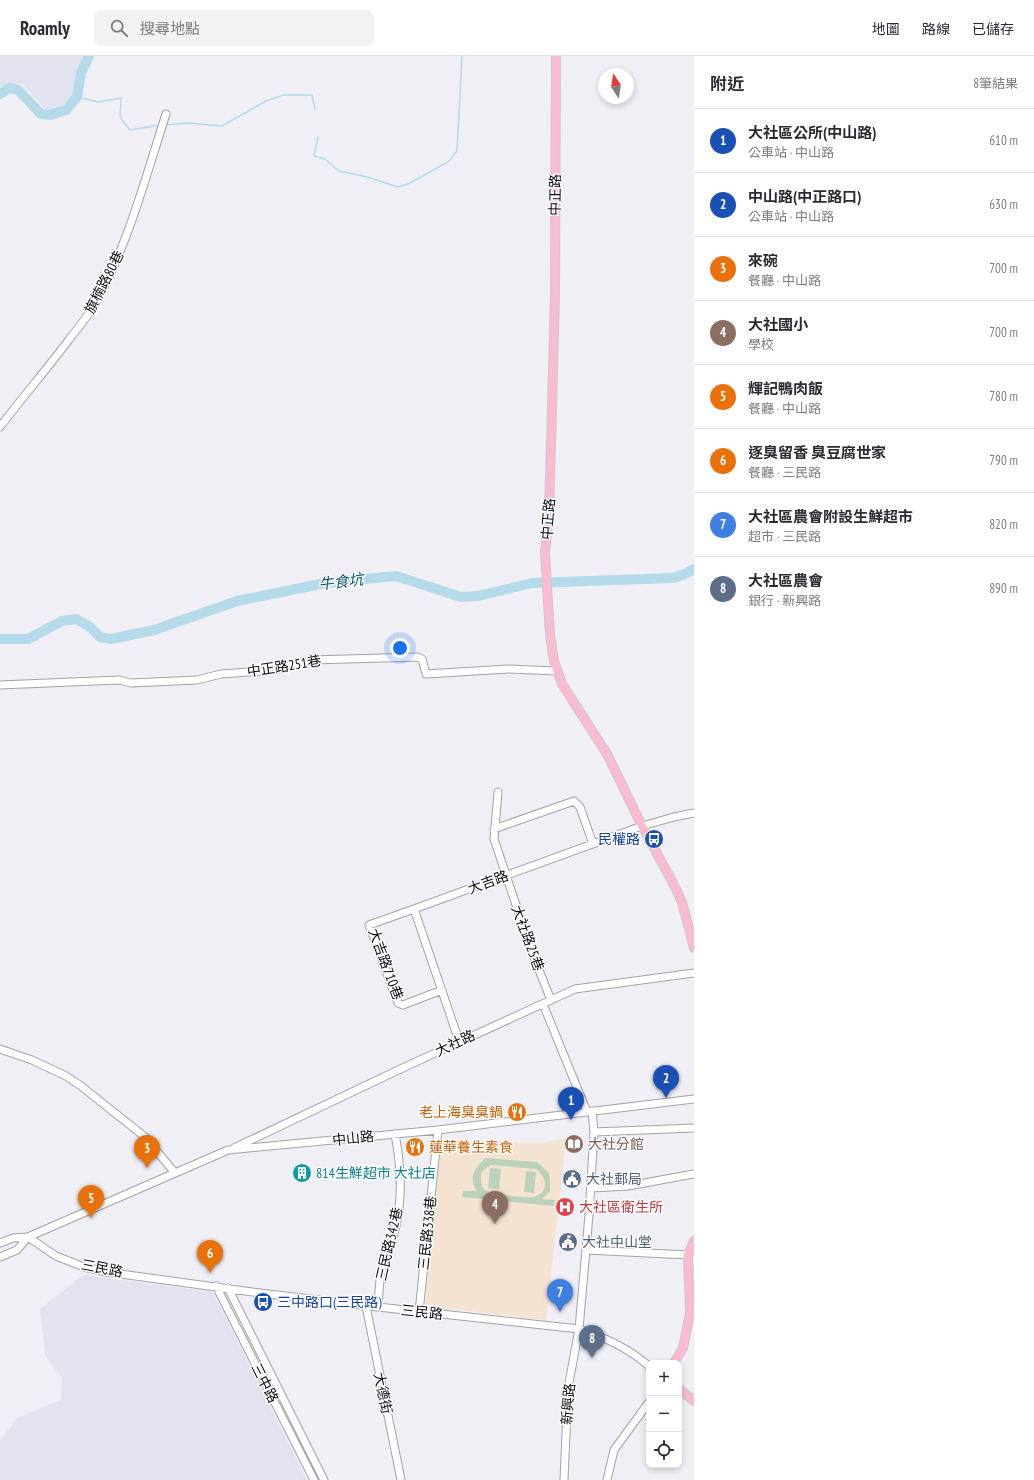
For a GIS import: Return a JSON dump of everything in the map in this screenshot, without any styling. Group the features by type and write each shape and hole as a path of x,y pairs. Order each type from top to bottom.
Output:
{"main road":[{"name":"中正路","path":"556,56 555,291 549,511 545,553 550,635 556,671 562,684 607,754 642,826 672,881 682,902 694,948"},
{"path":"676,1360 683,1348 692,1312 688,1255 694,1240"},
{"path":"682,1391 694,1401"}],"street":[{"name":"旗楠路80巷","path":"0,427 87,317 97,300 114,267 139,201 166,114"},
{"name":"中正路251巷","path":"0,685 119,680 131,683 197,680 222,674 275,670 311,660 418,657 422,659 426,674 508,670 556,671"},
{"name":"大社路25巷","path":"498,792 494,839 531,950 551,1000"},
{"path":"494,829 574,801 580,807 593,844"},
{"name":"大吉路","path":"414,910 642,826 694,813"},
{"path":"414,910 459,1041"},
{"name":"大吉路710巷","path":"414,910 369,924 398,1003 403,1006 442,990"},
{"name":"大社路","path":"228,1150 459,1041 575,989 694,973"},
{"name":"新興路","path":"543,1004 590,1111 594,1132 591,1188 579,1329 568,1388 564,1480"},
{"path":"0,1049 32,1060 66,1076 81,1086 145,1137 175,1173"},
{"name":"中山路","path":"28,1237 228,1150 438,1130 694,1099"},
{"path":"594,1132 694,1128"},
{"name":"三民路338巷","path":"419,1312 438,1130"},
{"name":"三民路342巷","path":"378,1307 381,1273 396,1227 398,1208 400,1161 395,1134"},
{"path":"591,1188 628,1186 694,1174"},
{"path":"0,1243 13,1238 28,1237"},
{"path":"0,1257 17,1250 28,1237"},
{"name":"三民路","path":"28,1237 56,1256 84,1267 106,1272 366,1306 579,1329 608,1339 640,1358 646,1363"},
{"path":"586,1250 688,1255"},
{"name":"三中路","path":"216,1286 314,1480"},
{"path":"228,1288 324,1480"},
{"name":"大德街","path":"366,1306 401,1480"},
{"path":"607,1480 614,1450 646,1406"}],"shaded area":[{"path":"0,56 84,56 78,72 72,98 60,107 47,111 22,84 12,83 0,87"},
{"path":"566,1138 546,1320 425,1306 441,1142 542,1143"},
{"path":"83,1275 213,1292 307,1480 0,1480 0,1441 17,1418 61,1400 62,1378 45,1355 40,1309"}],"green space":[{"path":"486,1158 537,1162 549,1173 550,1180 550,1191 542,1199 555,1200 554,1206 462,1197 463,1191 477,1191 473,1182 474,1173 478,1166","holes":["491,1165 536,1169 543,1176 545,1188 534,1197 517,1197 488,1192 482,1185 481,1174"]},
{"path":"490,1168 501,1169 499,1189 488,1188"},
{"path":"526,1171 536,1172 534,1193 524,1192"}],"waterway":[{"path":"0,94 9,88 18,90 41,114 50,115 66,110 77,97 81,73 89,56"},
{"path":"318,137 314,156 325,159 339,171 367,177 398,187 408,184 448,162 457,151 462,56"},
{"path":"165,125 189,123 222,126 266,101 284,95 312,95 315,109"},
{"path":"77,97 98,102 121,98 120,117 130,130 160,125"},
{"name":"牛食坑","path":"0,639 28,639 62,621 76,619 90,627 100,637 111,639 154,630 237,601 325,583 396,576 461,597 478,596 532,583 673,578 694,569"}],"place":[{"name":"民權路","path":"654,839"},
{"name":"中山路(中正路口)","path":"666,1098"},
{"name":"老上海臭臭鍋","path":"517,1112"},
{"name":"大社區公所(中山路)","path":"571,1120"},
{"name":"大社分館","path":"574,1144"},
{"name":"蓮華養生素食","path":"415,1147"},
{"name":"來碗","path":"147,1168"},
{"name":"814生鮮超市 大社店","path":"302,1173"},
{"name":"大社郵局","path":"572,1179"},
{"name":"大社區衛生所","path":"565,1207"},
{"name":"輝記鴨肉飯","path":"91,1218"},
{"name":"大社國小","path":"495,1224"},
{"name":"大社中山堂","path":"568,1242"},
{"name":"逐臭留香 臭豆腐世家","path":"210,1273"},
{"name":"三中路口(三民路)","path":"263,1302"},
{"name":"大社區農會附設生鮮超市","path":"560,1312"},
{"name":"大社區農會","path":"592,1358"}]}
